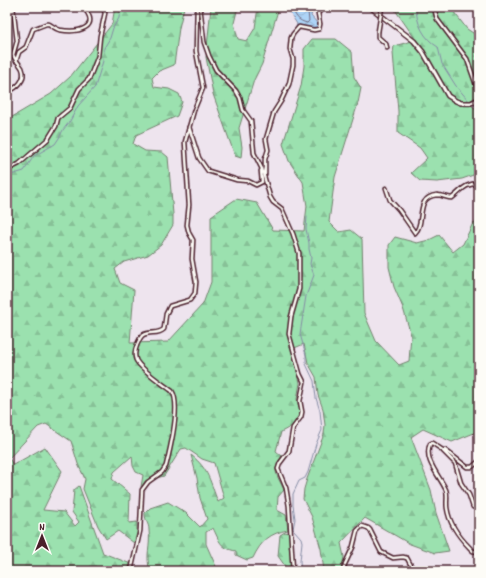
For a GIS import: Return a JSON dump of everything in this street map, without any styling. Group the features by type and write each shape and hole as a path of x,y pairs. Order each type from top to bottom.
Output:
{"street":[{"path":"7,92 19,85 23,77 22,68 13,55 17,41 13,7"},
{"path":"16,61 19,52 26,47 31,32 36,27 49,24 57,29 67,30 79,29 88,26 91,18 83,7"},
{"path":"7,170 19,164 48,139 56,126 58,118 70,108 79,89 89,79 98,56 100,36 105,13 103,7"},
{"path":"131,571 140,531 142,490 148,482 162,472 166,466 174,424 175,410 174,394 139,365 135,356 136,349 142,336 145,334 159,332 164,329 166,314 170,306 190,300 196,290 192,258 194,240 189,233 187,225 189,205 185,142 189,126 203,88 196,51 199,7"},
{"path":"199,7 204,42 209,56 216,70 236,91 240,98 243,110 251,121 253,148 262,168 273,202 282,209 293,234 299,253 298,289 291,317 289,334 300,374 304,382 300,401 302,412 301,417 293,428 290,451 280,463 278,469 286,488 289,506 293,571"},
{"path":"265,177 265,159 268,150 266,139 274,112 289,84 293,65 290,49 291,38 299,27 314,30 319,29 320,24 318,13 324,7"},
{"path":"370,7 414,41 423,52 448,96 456,101 466,103 475,102 479,99"},
{"path":"382,7 378,37 386,44 387,48"},
{"path":"434,7 436,19 467,59 479,93"},
{"path":"189,126 199,158 208,171 237,180 248,181 256,185 262,182 262,168"},
{"path":"386,188 390,200 415,233 419,227 421,209 427,199 436,195 452,198 465,186 479,183"},
{"path":"479,506 473,507 469,495 459,478 457,467 450,458 434,443 430,444 430,462 447,492 447,510 454,527 470,548 479,554 479,561"},
{"path":"444,451 445,450 467,467 472,468 479,461"},
{"path":"343,571 353,547 357,531 362,526 370,530 381,552 393,558 406,558 414,571"}],"green space":[{"path":"115,7 184,7 179,28 174,65 159,71 152,78 154,87 169,89 179,94 182,102 177,116 136,135 133,144 145,151 162,152 168,157 173,225 161,245 148,255 124,262 115,269 120,283 134,290 130,343 168,342 203,304 211,282 211,216 236,199 257,203 273,230 304,231 307,206 303,182 289,161 283,144 301,86 304,66 304,49 312,39 336,39 352,52 354,77 361,88 358,103 335,177 329,222 339,232 351,230 362,239 364,313 376,341 399,365 409,361 411,335 403,308 394,287 389,267 389,245 395,237 417,243 429,240 439,235 453,252 463,244 473,223 479,220 479,431 452,442 423,429 411,437 431,490 436,513 449,551 435,553 410,544 365,518 341,543 344,557 341,571 324,571 321,549 312,517 303,499 304,489 324,434 325,425 323,409 318,395 316,377 308,363 304,344 292,349 300,383 297,399 300,413 292,426 281,432 276,451 282,456 277,465 276,473 284,490 278,497 277,510 286,515 288,530 276,533 263,542 253,558 247,560 236,555 236,551 231,550 221,544 213,528 206,532 206,544 218,571 150,571 148,560 149,528 145,513 150,508 168,502 186,513 200,527 207,519 200,498 191,455 202,465 211,482 218,502 224,498 214,463 202,459 186,448 181,449 164,476 145,481 141,487 143,475 136,472 133,466 132,456 114,472 112,479 130,494 129,523 137,522 137,533 134,543 118,531 106,539 98,526 83,489 85,479 78,464 71,441 46,424 38,427 9,458 13,465 45,447 62,471 43,510 64,512 75,526 79,522 72,512 74,490 79,486 103,553 131,564 126,571 7,571 7,120 51,94 70,77 112,24"},
{"path":"211,7 238,7 234,23 238,39 247,41 255,28 258,7 279,7 262,64 254,80 239,128 242,147 241,158 235,156 213,94 206,57"},
{"path":"393,7 450,7 467,29 479,37 478,97 471,100 472,106 479,111 479,173 462,179 437,182 420,181 411,173 427,158 420,148 398,133 398,111 393,53 394,46 416,40"},
{"path":"285,532 289,533 291,571 285,571 285,566 278,556 280,535"}],"water":[{"path":"290,7 316,7 311,16 318,24 318,27 314,29 299,25 295,30 297,24 290,13"}],"waterway":[{"path":"7,176 24,171 34,156 55,144 78,106 95,87 103,61 104,48 119,18 120,7"},
{"path":"416,7 419,25 429,40 438,47 442,64 456,86 469,101"},
{"path":"474,105 479,109"},
{"path":"301,571 300,561 302,542 301,538 293,529 295,519 293,494 299,481 305,478 308,472 316,444 322,430 314,381 306,364 306,355 300,334 306,296 314,275 310,264 311,258 306,229 307,217"}]}
